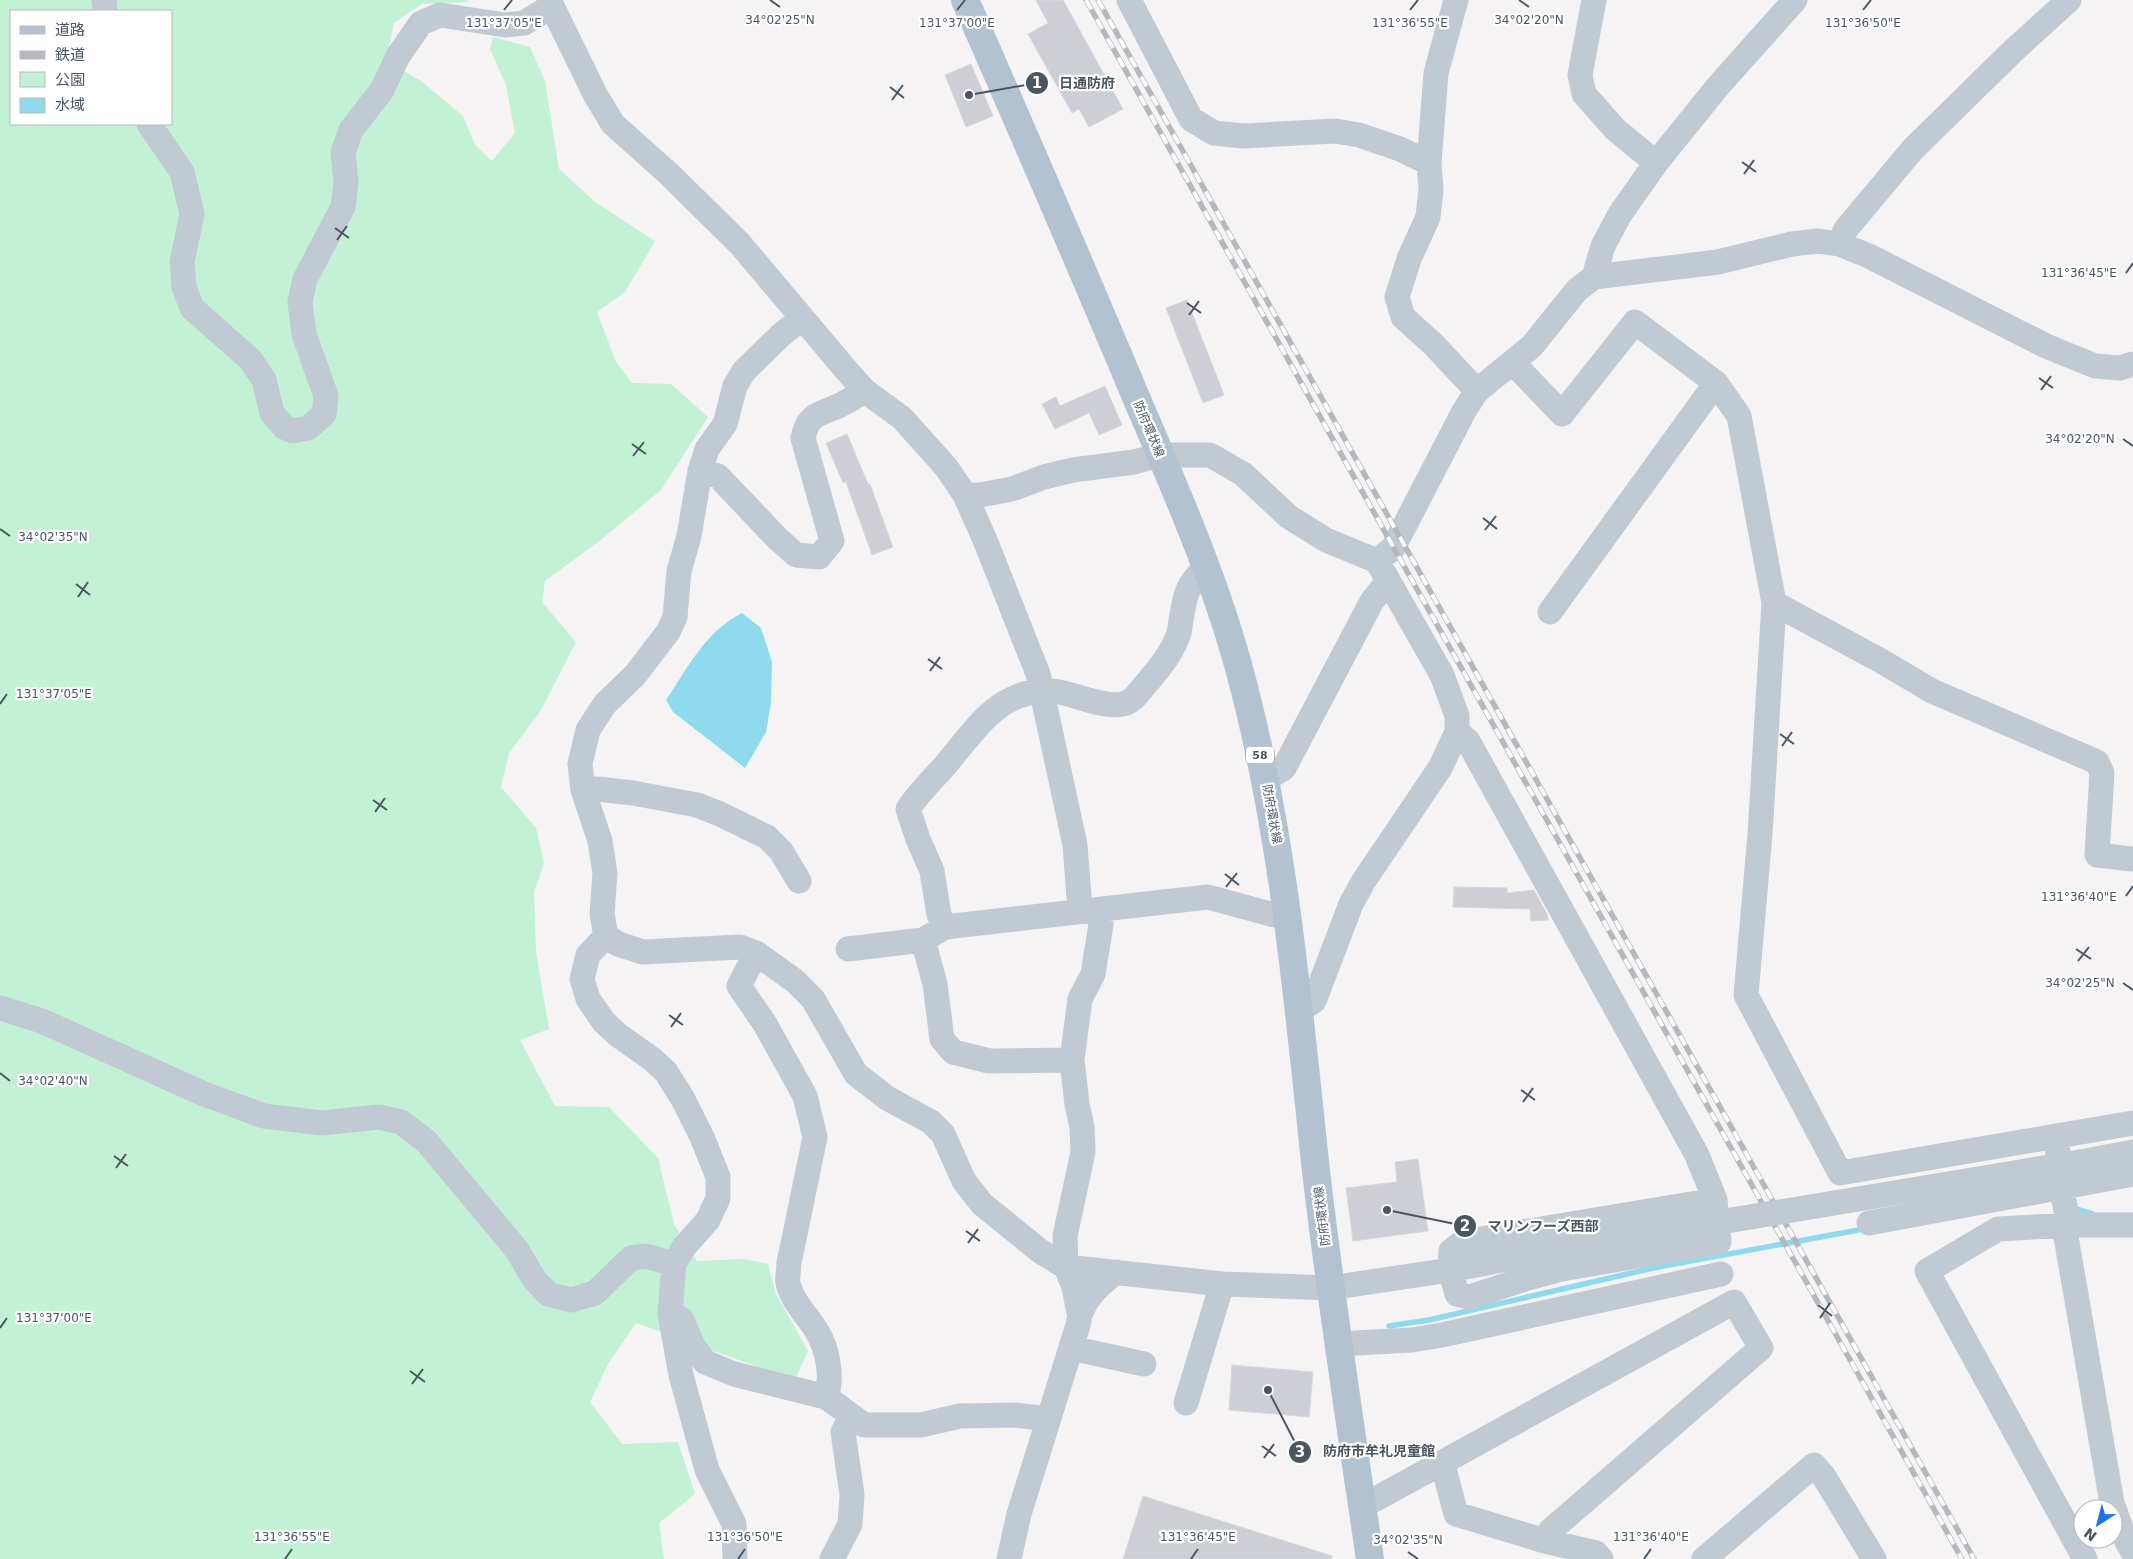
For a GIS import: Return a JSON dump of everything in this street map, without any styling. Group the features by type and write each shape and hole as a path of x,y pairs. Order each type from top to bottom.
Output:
{"main road":[{"name":"防府環状線","path":"966,0 1206,567 1239,670 1266,779 1287,914 1300,1010 1330,1288 1370,1559"}],"street":[{"path":"1456,0 1436,73 1428,163 1431,190 1428,217 1409,259 1396,297 1402,317 1433,344 1477,391"},
{"path":"1594,0 1580,75 1584,94 1615,129 1656,163"},
{"path":"1594,277 1603,246 1620,214 1656,163 1719,85 1795,0"},
{"path":"1839,244 1846,229 1913,149 2014,50 2069,0"},
{"path":"150,125 182,172 192,214 182,262 184,287 192,308 250,359 264,380 272,413 284,427 293,431 308,428 324,414 326,396 304,334 300,302 305,279 343,207 346,183 344,152 351,130 382,90 398,56 421,23 440,15 505,25 524,23 551,3 596,96 612,124 669,174 740,244 865,391 902,418 946,466 965,495 1038,674 1090,909 1100,924 1093,974 1080,1000 1072,1060 1077,1104 1082,1127 1083,1152 1065,1236 1066,1267 1074,1286 1079,1313"},
{"path":"1138,5 1191,119 1214,133 1244,136 1335,131 1359,135 1400,149 1428,163"},
{"path":"1266,779 1284,768 1372,601 1392,548 1464,411 1477,391 1532,346 1577,290 1594,277 1718,262 1792,244 1818,241 1839,244 1869,256 2046,346 2095,366 2120,368 2133,364"},
{"path":"802,318 781,335 744,371 734,386 726,424 707,450 700,472 689,536 679,571 675,617 668,632 635,675 605,704 588,730 580,764 583,790 600,840 604,864 602,914 606,936 618,944 643,952 740,947 756,953 795,981 813,999 856,1074 887,1098 932,1122 944,1134 964,1181 982,1204 1040,1251 1066,1267 1222,1284 1330,1288 1450,1270 1570,1247 2133,1152"},
{"path":"1513,363 1562,414 1634,322 1716,383 1739,416 1774,603 1760,834 1746,995 1840,1173 2133,1123"},
{"path":"1550,612 1716,383"},
{"path":"700,472 718,476 777,538 796,555 819,557 832,541 803,438 805,427 816,414 837,406 865,391"},
{"path":"965,495 980,495 1012,489 1044,477 1073,470 1134,462 1160,455 1210,455 1243,474 1290,517 1326,540 1382,571 1442,675 1457,716 1457,732 1440,768 1363,882 1351,904 1314,1001 1300,1010"},
{"path":"945,927 939,914 932,871 918,839 908,809 919,793 942,769 975,728 994,710 1027,692 1059,692 1113,705 1126,703 1137,694 1169,655 1178,637 1186,592 1195,577 1206,567"},
{"path":"1774,603 1883,662 1932,692 2097,762 2102,773 2097,855 2133,859"},
{"path":"1457,732 1468,742 1698,1155 1716,1200 1720,1258 1734,1302 1761,1348 1550,1531 1545,1541"},
{"path":"583,790 596,789 632,793 697,805 720,814 767,837 781,851 800,881"},
{"path":"848,949 923,940 945,927 1208,897 1274,915 1287,914"},
{"path":"606,936 588,955 582,980 588,999 604,1022 666,1072 683,1099 702,1137 718,1177 718,1198 708,1220 684,1247 674,1264 670,1313 680,1376 707,1470 734,1524 735,1559"},
{"path":"923,940 935,984 942,1039 953,1052 989,1061 1072,1060"},
{"path":"756,953 739,986 765,1024 805,1096 815,1137 789,1263 788,1283 798,1306 819,1334 828,1358 830,1387 826,1397"},
{"path":"0,1008 42,1021 204,1094 264,1116 322,1123 379,1118 401,1122 426,1141 517,1250 534,1278 548,1294 572,1300 595,1293 631,1258 646,1256 674,1264"},
{"path":"2056,1136 2061,1186 2069,1225 2066,1236 2112,1503 2124,1536 2133,1552"},
{"path":"1869,1223 2133,1174"},
{"path":"1716,1200 1463,1242 1451,1251 1450,1270 1458,1294 1470,1297 1562,1269 1720,1258"},
{"path":"2085,1559 1927,1271 1998,1229 2069,1225 2133,1225"},
{"path":"1338,1344 1412,1340 1442,1335 1720,1258"},
{"path":"1009,1559 1019,1514 1079,1313 1089,1297 1116,1272"},
{"path":"1186,1403 1222,1284"},
{"path":"1361,1500 1374,1500 1734,1302"},
{"path":"670,1313 682,1320 693,1346 705,1362 734,1374 826,1397 851,1417 864,1424 921,1425 960,1416 1015,1415 1048,1419"},
{"path":"1070,1348 1144,1364"},
{"path":"832,1559 850,1524 852,1495 843,1432 851,1417"},
{"path":"1439,1464 1444,1470 1456,1514 1545,1541 1596,1552 1601,1559"},
{"path":"1704,1559 1814,1465 1823,1475 1874,1559"}],"green space":[{"path":"0,0 468,0 467,2 422,4 394,23 386,61 421,81 463,116 475,145 492,161 515,133 506,85 490,49 493,37 530,47 545,81 559,169 595,202 655,241 625,292 597,312 616,362 632,383 671,384 708,417 661,490 602,539 545,581 542,602 576,642 540,712 509,753 501,787 536,828 544,863 534,892 536,952 549,1029 520,1040 555,1106 609,1107 658,1158 674,1224 697,1261 744,1259 768,1264 776,1294 808,1351 795,1380 636,1323 608,1364 590,1402 622,1444 678,1442 695,1494 659,1523 664,1559 0,1559"}],"water":[{"path":"742,613 761,628 772,662 771,702 766,732 745,768 673,712 666,700 690,663 708,640 729,621"}],"building":[{"path":"1036,0 1063,0 1123,109 1089,127 1079,109 1072,113 1028,34 1048,23"},
{"path":"971,64 993,116 966,127 945,75"},
{"path":"1187,300 1224,395 1203,403 1166,308"},
{"path":"1105,386 1122,425 1099,435 1089,413 1055,429 1042,404 1056,397 1060,406"},
{"path":"847,434 868,484 870,484 893,547 872,555 846,482 843,483 826,443"},
{"path":"1454,887 1507,888 1507,893 1534,890 1547,914 1548,920 1531,921 1530,909 1453,907"},
{"path":"1418,1159 1428,1231 1353,1241 1346,1188 1397,1182 1395,1162"},
{"path":"1232,1365 1313,1372 1309,1417 1229,1410"},
{"path":"1143,1496 1332,1556 1332,1559 1123,1559"}],"waterway":[{"path":"2073,1208 2093,1214"},
{"path":"1389,1326 1429,1320 1653,1268 1864,1229"}],"railway":[{"path":"1086,0 1962,1559"},
{"path":"1098,0 1974,1559"}],"place":[{"name":"日通防府","path":"969,95"},
{"name":"マリンフーズ西部","path":"1387,1210"},
{"name":"防府市牟礼児童館","path":"1268,1390"}]}
